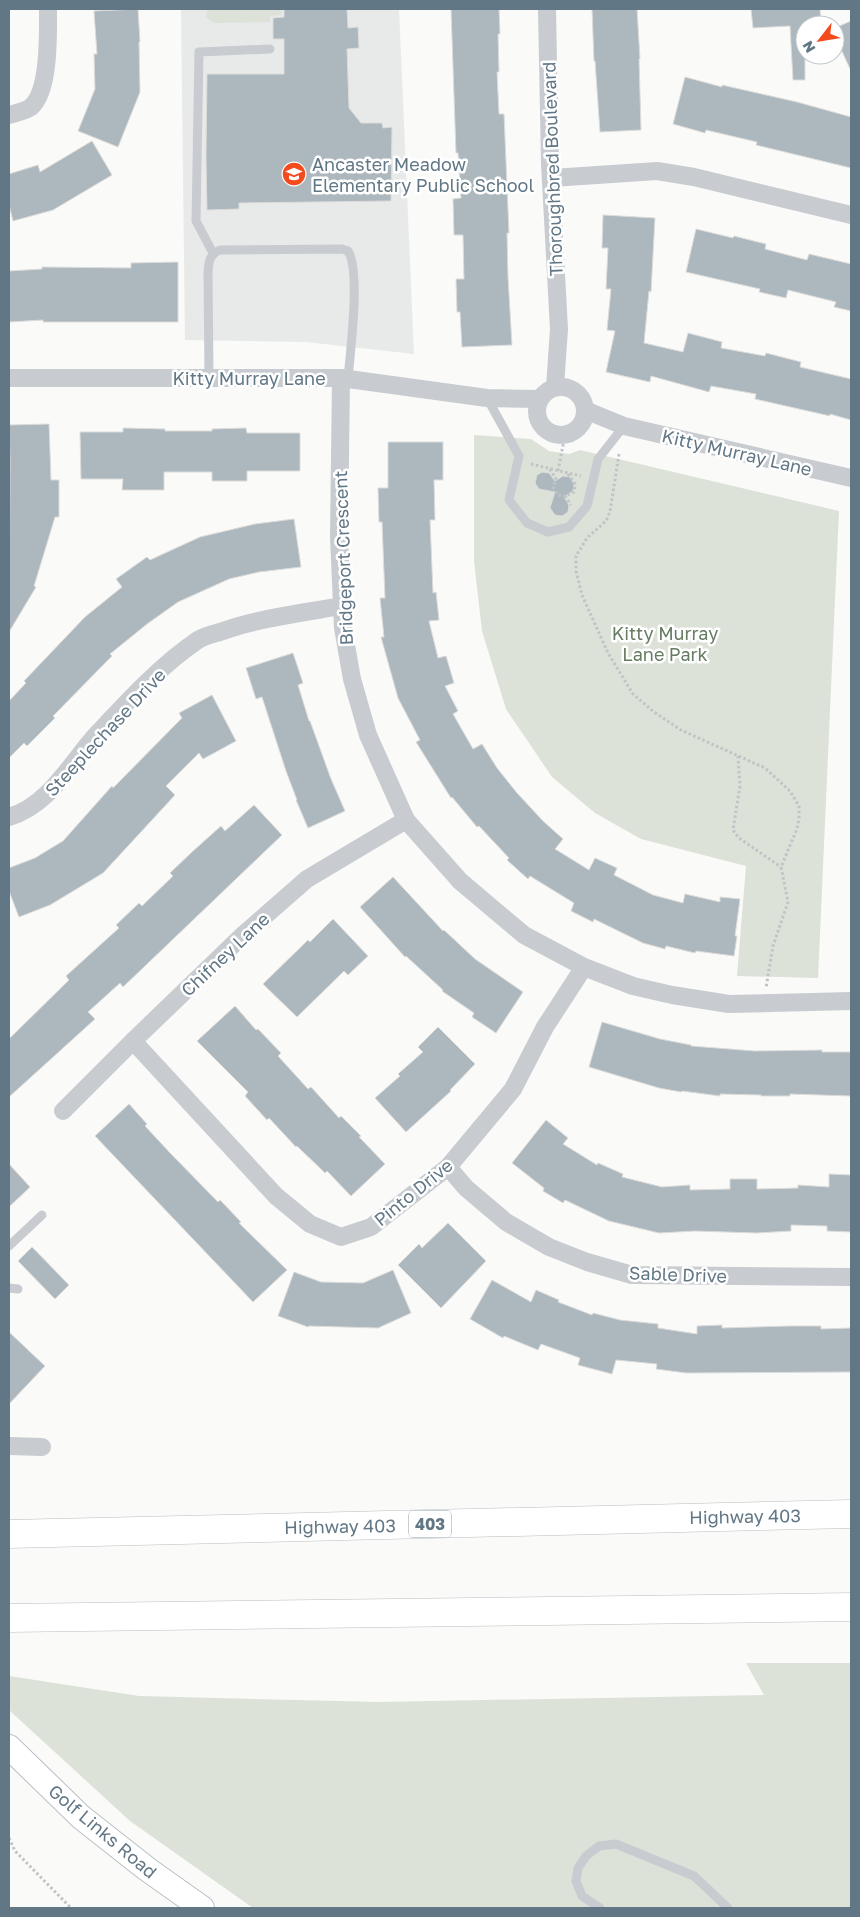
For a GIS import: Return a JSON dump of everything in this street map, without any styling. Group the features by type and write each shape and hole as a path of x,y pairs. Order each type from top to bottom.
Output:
{"highway":[{"name":"Highway 403","path":"9,1534 851,1514"},
{"path":"9,1618 851,1607"}],"main road":[{"name":"Golf Links Road","path":"9,1747 81,1817 147,1870 202,1908"}],"street":[{"path":"9,115 31,107 40,93 48,56 48,9"},
{"name":"Thoroughbred Boulevard","path":"546,9 552,178 563,388"},
{"path":"552,178 656,171 694,177 851,215"},
{"name":"Kitty Murray Lane","path":"9,378 344,379 487,398 539,408"},
{"name":"Bridgeport Crescent","path":"344,379 339,537 343,628 352,679 368,735 406,820 460,881 524,935 584,968 632,986 672,996 729,1004 851,1001"},
{"path":"563,388 580,396 585,410 584,420 572,431 554,434 546,430 541,424 539,408 547,391 563,388"},
{"name":"Kitty Murray Lane","path":"585,410 624,426 851,478"},
{"name":"Kitty Murray Lane","path":"572,431 624,426"},
{"name":"Steeplechase Drive","path":"9,817 19,814 40,802 97,734 133,696 200,638 243,624 342,606"},
{"name":"Chifney Lane","path":"63,1111 133,1041 307,879 406,820"},
{"name":"Pinto Drive","path":"133,1041 276,1196 310,1224 340,1237 371,1226 448,1167 513,1089 545,1027 584,968"},
{"name":"Sable Drive","path":"448,1167 466,1188 506,1222 549,1247 587,1262 632,1275 851,1277"},
{"path":"9,1446 42,1447"}],"lane":[{"path":"209,378 208,272 212,253 196,221 199,52 270,49"},
{"path":"212,253 220,250 342,249 348,251 352,257 354,281 353,322 344,379"},
{"path":"487,398 519,456 509,500 527,523 548,532 569,527 587,506 598,459 624,426"},
{"path":"9,1246 42,1215"},
{"path":"600,1908 582,1896 576,1880 578,1868 586,1856 599,1846 616,1844 694,1876 728,1908"}],"path":[{"path":"624,426 610,512 606,521 587,538 576,556 576,571 582,596 608,653 633,694 654,712 681,730 765,768 790,791 799,806 800,818 797,829 781,867 788,902 773,946 763,1003"},
{"path":"558,471 572,431"},
{"path":"518,462 593,479"},
{"path":"550,469 556,479 553,487 558,495 565,496 574,492 575,484 568,473"},
{"path":"565,496 572,509 583,511"},
{"path":"738,756 740,786 733,830 740,838 781,867"},
{"path":"9,1838 15,1851 71,1908"}],"shaded area":[{"name":"Ancaster Meadow Elementary Public School","path":"181,9 399,9 414,354 306,342 185,340"}],"green space":[{"path":"207,9 282,9 281,15 270,16 270,22 214,23 206,17"},
{"name":"Kitty Murray Lane Park","path":"474,435 531,439 549,451 569,454 580,450 839,511 818,978 737,976 746,866 641,839 595,813 552,777 506,709 482,631 474,561"},
{"path":"746,1663 851,1663 851,1908 253,1908 130,1821 9,1710 9,1676 139,1696 379,1702 764,1695"}],"building":[{"path":"138,9 140,92 118,147 78,131 95,89 94,54 97,54 94,11"},
{"path":"284,9 347,9 348,28 358,27 359,48 347,49 349,108 361,123 382,123 383,128 392,127 391,201 239,203 239,209 207,210 207,74 284,74 284,39 273,39 273,18 284,17"},
{"path":"451,9 499,9 499,72 497,72 499,114 504,114 509,233 507,233 508,277 512,345 462,347 460,312 457,312 456,279 464,279 463,235 454,235 453,199 461,198 458,153 456,153"},
{"path":"592,9 637,9 641,130 600,132"},
{"path":"751,9 820,9 820,15 795,15 795,65 805,65 805,80 793,80 790,26 753,28"},
{"path":"851,21 851,71 845,58 845,24"},
{"path":"685,77 722,87 722,85 797,102 851,117 851,168 756,145 757,142 706,130 705,133 673,124"},
{"path":"92,141 112,175 53,210 13,221 9,205 9,174 38,165 40,172"},
{"path":"603,215 655,218 651,292 649,291 644,343 683,352 688,333 722,342 721,348 765,356 766,353 801,362 800,367 851,379 851,420 755,399 756,394 711,386 709,392 651,376 650,382 606,372 615,331 607,330 611,289 606,289 608,248 602,248"},
{"path":"696,229 766,244 765,249 807,260 809,254 851,264 851,311 834,307 836,302 788,290 786,298 759,292 760,289 686,272"},
{"path":"178,262 178,322 43,322 43,320 9,322 9,271 42,269 42,267 131,268 131,263"},
{"path":"49,424 51,480 59,480 59,517 55,517 34,586 36,587 9,632 9,425"},
{"path":"123,428 165,429 165,431 212,431 212,429 246,428 247,433 300,433 300,471 247,471 247,481 212,481 212,472 164,472 164,490 122,490 123,479 81,479 80,432 123,432"},
{"path":"388,442 443,442 443,480 434,480 435,520 430,520 433,593 436,592 439,620 429,621 438,658 446,656 454,683 445,686 458,711 453,714 473,749 482,744 497,768 517,793 563,839 555,849 589,870 595,858 617,868 614,875 653,895 683,903 685,894 720,902 720,897 740,899 734,956 696,951 695,953 666,946 665,949 643,943 594,919 593,922 571,911 574,903 530,876 528,879 507,860 509,858 451,798 416,742 420,740 398,698 381,637 384,637 380,598 385,598 382,522 379,522 378,488 388,488"},
{"path":"542,472 549,473 555,481 563,476 570,477 574,484 573,491 564,497 569,505 568,512 562,516 555,515 550,508 555,492 539,489 535,483 537,475"},
{"path":"294,519 301,567 259,572 229,579 178,602 110,654 112,656 53,716 55,718 27,746 24,743 9,758 9,701 26,683 24,681 85,617 122,587 116,579 147,557 150,560 200,537 255,524"},
{"path":"293,653 303,683 298,685 309,721 345,811 308,828 296,800 262,697 256,699 246,668"},
{"path":"212,695 236,741 203,759 199,753 166,786 175,795 103,873 50,905 19,917 9,891 9,868 35,858 63,841 112,786 113,788 182,718 179,713"},
{"path":"254,805 282,835 123,987 120,983 88,1012 95,1019 9,1097 9,1039 69,980 66,976 119,928 116,925 139,903 142,906 173,876 170,873 221,826 225,831"},
{"path":"393,877 443,931 475,959 523,992 496,1033 472,1017 474,1013 442,991 405,957 360,907"},
{"path":"333,919 368,956 348,975 344,971 297,1017 263,984 308,940 310,942"},
{"path":"235,1006 256,1030 258,1029 281,1053 278,1056 308,1089 311,1087 339,1118 341,1116 385,1164 351,1196 327,1171 325,1173 296,1147 269,1118 267,1120 245,1096 248,1092 197,1041"},
{"path":"602,1022 691,1046 755,1051 822,1050 822,1052 851,1052 851,1096 720,1094 720,1096 659,1088 589,1067"},
{"path":"438,1027 475,1064 451,1091 406,1132 375,1098 423,1052 418,1047"},
{"path":"129,1104 147,1124 145,1126 171,1154 218,1202 220,1200 241,1222 239,1223 287,1270 253,1302 95,1136"},
{"path":"546,1120 568,1138 563,1144 597,1165 598,1163 623,1174 622,1177 662,1187 690,1185 690,1190 730,1189 730,1179 757,1179 757,1189 798,1188 798,1185 829,1187 829,1174 851,1175 851,1232 827,1231 827,1226 791,1225 791,1231 659,1233 609,1221 565,1200 563,1203 543,1191 544,1188 512,1163"},
{"path":"9,1164 30,1187 9,1207"},
{"path":"448,1223 486,1261 441,1308 398,1265 419,1244 422,1248"},
{"path":"32,1247 69,1285 55,1299 18,1261"},
{"path":"393,1270 411,1313 378,1328 308,1327 278,1316 294,1272 321,1282 363,1283"},
{"path":"492,1280 531,1302 536,1290 559,1300 558,1302 592,1315 593,1313 620,1320 658,1324 658,1328 697,1334 697,1326 722,1325 722,1328 821,1326 821,1329 851,1328 851,1372 686,1373 656,1369 657,1364 616,1360 612,1374 578,1365 580,1358 541,1344 538,1350 504,1336 503,1338 470,1319"},
{"path":"9,1332 45,1366 9,1404"}],"place":[{"name":"Ancaster Meadow Elementary Public School","path":"294,174"}]}
